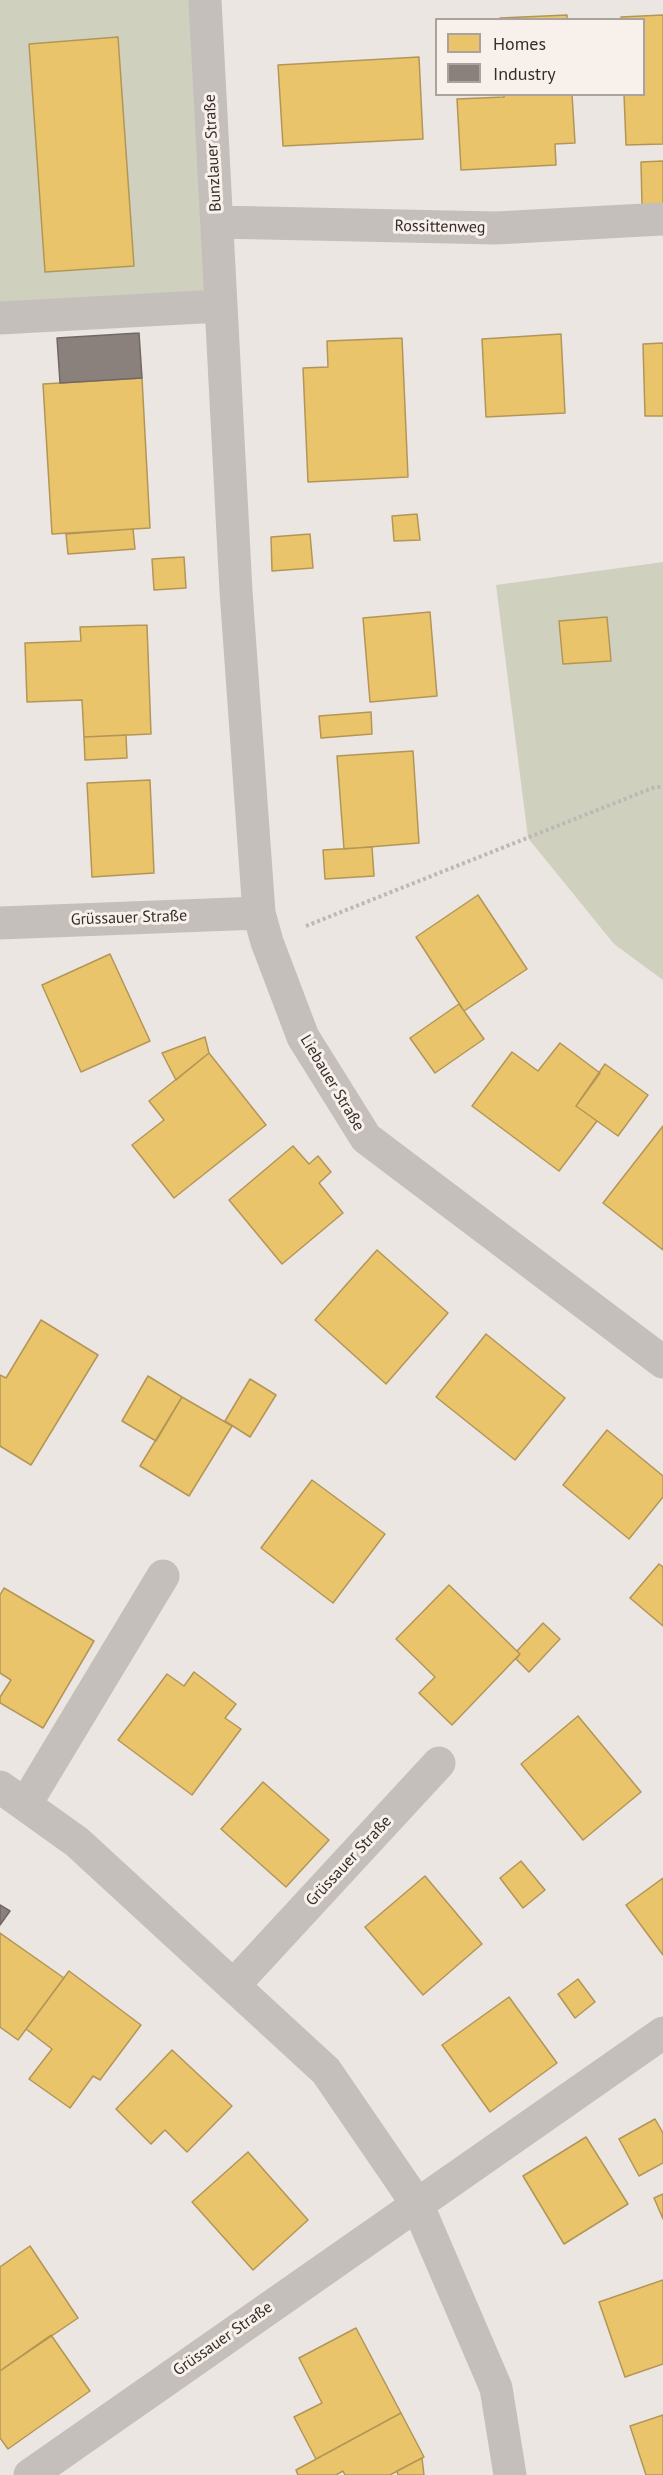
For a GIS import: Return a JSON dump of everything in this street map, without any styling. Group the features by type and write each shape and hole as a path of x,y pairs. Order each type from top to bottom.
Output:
{"street":[{"name":"Bunzlauer Straße","path":"205,0 236,591"},
{"name":"Rossittenweg","path":"217,222 496,228 663,219"},
{"path":"0,318 220,306"},
{"name":"Liebauer Straße","path":"236,591 263,927 303,1037 366,1138 663,1362"},
{"name":"Grüssauer Straße","path":"0,923 263,927"},
{"path":"163,1575 13,1796 77,1842 326,2071 417,2204 496,2388 510,2475"},
{"name":"Grüssauer Straße","path":"233,1986 440,1763"},
{"name":"Grüssauer Straße","path":"30,2475 663,2033"}],"path":[{"path":"263,927 655,787 663,787"}],"green space":[{"path":"0,0 205,0 220,306 0,318"},
{"path":"663,562 663,980 614,944 528,838 496,585"}],"building: Homes":[{"path":"567,15 567,18 500,18"},
{"path":"663,15 663,144 626,145 624,96 645,96 645,18 621,17"},
{"path":"118,37 134,266 45,272 29,44"},
{"path":"419,57 423,139 283,146 278,65"},
{"path":"572,96 575,143 555,144 556,165 461,170 457,99"},
{"path":"663,161 663,206 642,206 641,162"},
{"path":"561,334 565,413 486,417 482,339"},
{"path":"402,338 408,477 308,482 303,368 328,367 327,341"},
{"path":"663,343 663,416 645,416 643,344"},
{"path":"142,378 150,528 52,534 43,384"},
{"path":"417,514 420,540 394,541 392,516"},
{"path":"133,529 135,549 68,554 66,534"},
{"path":"310,534 313,568 272,571 271,537"},
{"path":"184,557 186,588 154,590 152,559"},
{"path":"430,612 437,696 370,702 363,618"},
{"path":"607,617 611,661 563,664 559,621"},
{"path":"147,625 151,734 84,737 82,700 27,702 25,643 81,641 80,627"},
{"path":"371,712 372,734 321,738 319,716"},
{"path":"126,735 127,758 85,760 84,737"},
{"path":"413,751 419,843 344,849 337,756"},
{"path":"150,780 154,873 92,877 87,783"},
{"path":"372,847 374,876 325,879 323,850"},
{"path":"478,895 527,969 464,1011 416,937"},
{"path":"110,954 150,1041 81,1072 42,985"},
{"path":"459,1004 484,1039 435,1073 410,1038"},
{"path":"205,1037 209,1053 176,1080 162,1053"},
{"path":"560,1043 600,1073 576,1106 597,1121 559,1171 472,1106 512,1052 538,1071"},
{"path":"209,1053 266,1125 174,1198 132,1145 164,1120 149,1101"},
{"path":"605,1064 648,1095 618,1136 576,1106"},
{"path":"663,1126 663,1250 603,1203"},
{"path":"293,1146 309,1164 318,1156 331,1172 319,1183 343,1213 282,1264 229,1200"},
{"path":"377,1250 448,1313 386,1384 315,1320"},
{"path":"41,1320 98,1355 31,1465 0,1446 0,1375 6,1378"},
{"path":"486,1334 565,1398 515,1460 436,1397"},
{"path":"148,1376 182,1397 156,1441 122,1421"},
{"path":"250,1379 276,1395 250,1437 225,1421"},
{"path":"182,1397 232,1426 189,1496 140,1466"},
{"path":"607,1430 663,1476 663,1497 629,1539 563,1485"},
{"path":"312,1480 385,1534 333,1603 261,1548"},
{"path":"659,1564 663,1567 663,1626 630,1598"},
{"path":"449,1585 520,1654 452,1725 419,1693 435,1677 396,1639"},
{"path":"4,1588 94,1641 43,1728 0,1703 0,1697 11,1680 0,1673 0,1595"},
{"path":"543,1623 560,1639 529,1672 516,1659 520,1654 517,1651"},
{"path":"194,1672 236,1704 225,1718 241,1729 192,1795 118,1740 167,1674 184,1686"},
{"path":"578,1716 641,1792 583,1840 521,1764"},
{"path":"263,1782 329,1840 286,1887 221,1829"},
{"path":"521,1861 545,1890 523,1908 500,1878"},
{"path":"425,1876 482,1944 423,1995 365,1927"},
{"path":"663,1878 663,1955 626,1905"},
{"path":"0,1933 64,1978 18,2040 0,2027"},
{"path":"69,1971 141,2025 100,2080 93,2076 70,2108 29,2079 52,2049 26,2029"},
{"path":"578,1979 595,2002 575,2018 558,1994"},
{"path":"509,1997 557,2063 490,2112 442,2045"},
{"path":"172,2050 232,2106 187,2152 165,2130 151,2144 116,2109"},
{"path":"655,2119 663,2133 663,2163 639,2176 619,2139"},
{"path":"586,2137 628,2204 564,2244 523,2176"},
{"path":"248,2152 308,2220 253,2270 192,2202"},
{"path":"663,2194 663,2219 654,2198"},
{"path":"30,2246 78,2318 0,2371 0,2267"},
{"path":"663,2280 663,2364 625,2377 599,2302"},
{"path":"356,2328 401,2413 316,2459 294,2417 322,2403 299,2358"},
{"path":"51,2335 90,2391 8,2449 0,2438 0,2371"},
{"path":"401,2413 424,2457 390,2475 345,2475 343,2471 336,2475 298,2475 296,2470"},
{"path":"663,2415 663,2475 646,2475 630,2426"},
{"path":"422,2458 424,2475 398,2475 397,2471"}],"building: Industry":[{"path":"139,333 142,378 60,383 57,338"},
{"path":"0,1905 10,1911 0,1925"}]}
